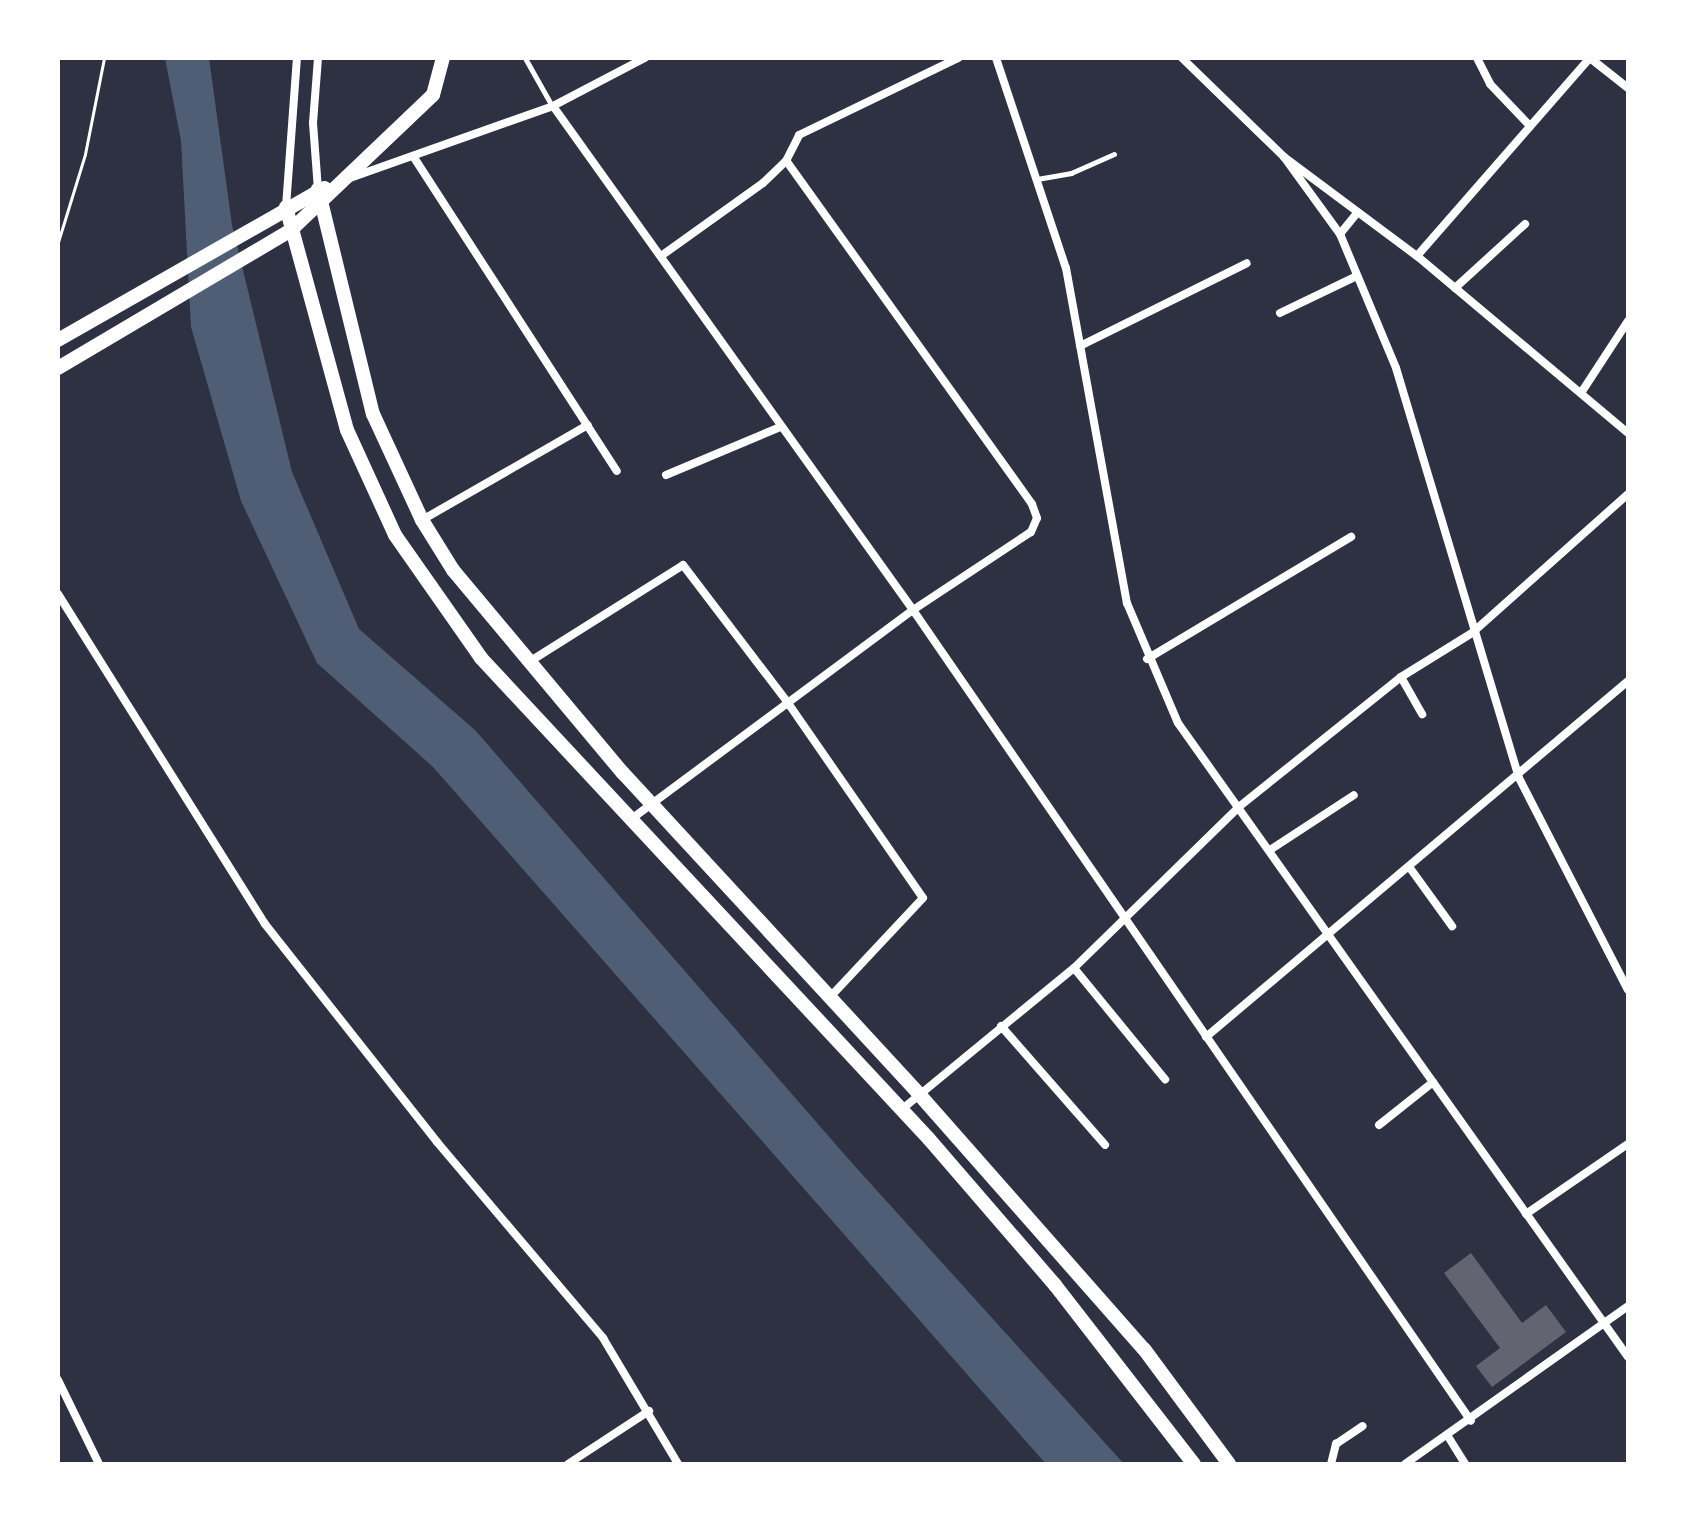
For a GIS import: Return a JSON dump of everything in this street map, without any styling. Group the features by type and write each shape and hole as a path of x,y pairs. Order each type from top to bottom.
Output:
{"street":[{"path":"297,58 286,207 287,233 347,430 395,535 481,658 901,1110 1055,1285 1194,1464"},
{"path":"318,58 313,123 373,414 422,520 453,570 526,664 918,1093 1144,1349 1229,1464"},
{"path":"58,368 287,233 329,190 404,128 433,95 443,58"},
{"path":"58,340 286,207 413,156 553,106 645,58"},
{"path":"661,256 786,161 799,135 958,58"},
{"path":"996,58 1066,268 1127,603 1147,659 1178,723 1240,806 1325,933 1628,1357"},
{"path":"1182,58 1284,157 1417,256 1628,433"},
{"path":"1189,66 1197,58"},
{"path":"1477,58 1490,84 1530,126"},
{"path":"1417,256 1590,58 1628,88"},
{"path":"553,106 913,610 1471,1421"},
{"path":"413,156 617,471"},
{"path":"1284,157 1340,234 1396,368 1472,633 1519,778 1628,990"},
{"path":"630,820 913,610 1031,532 1037,518 1032,504 786,161"},
{"path":"1340,234 1358,212"},
{"path":"1455,288 1525,224"},
{"path":"1080,346 1247,263"},
{"path":"1280,313 1357,276"},
{"path":"1581,393 1628,321"},
{"path":"422,520 588,425"},
{"path":"666,475 780,427"},
{"path":"901,1110 1074,968 1240,806 1401,677 1472,633 1628,494"},
{"path":"1147,659 1351,537"},
{"path":"526,664 683,565 788,703 923,898 830,997"},
{"path":"58,594 265,924 437,1142 603,1338 678,1464"},
{"path":"1401,677 1422,714"},
{"path":"1206,1037 1325,933 1519,778 1628,681"},
{"path":"1270,850 1354,795"},
{"path":"1410,868 1452,926"},
{"path":"1074,968 1165,1079"},
{"path":"1001,1026 1105,1145"},
{"path":"1379,1125 1433,1082"},
{"path":"1526,1214 1628,1144"},
{"path":"1405,1464 1449,1438 1628,1306"},
{"path":"58,1380 99,1464"},
{"path":"568,1464 649,1411"},
{"path":"1331,1464 1336,1444 1363,1426"},
{"path":"1449,1438 1465,1464"}],"lane":[{"path":"525,58 553,106"},
{"path":"1036,179 1071,173 1114,154"}],"path":[{"path":"58,242 85,154 104,58"}],"water":[{"path":"165,58 209,58 232,225 292,472 359,629 475,730 852,1163 1124,1464 1046,1464 433,767 317,663 241,501 191,327 181,141"}],"building":[{"path":"1471,1253 1522,1323 1546,1305 1566,1332 1492,1387 1476,1366 1500,1348 1444,1273"}]}
